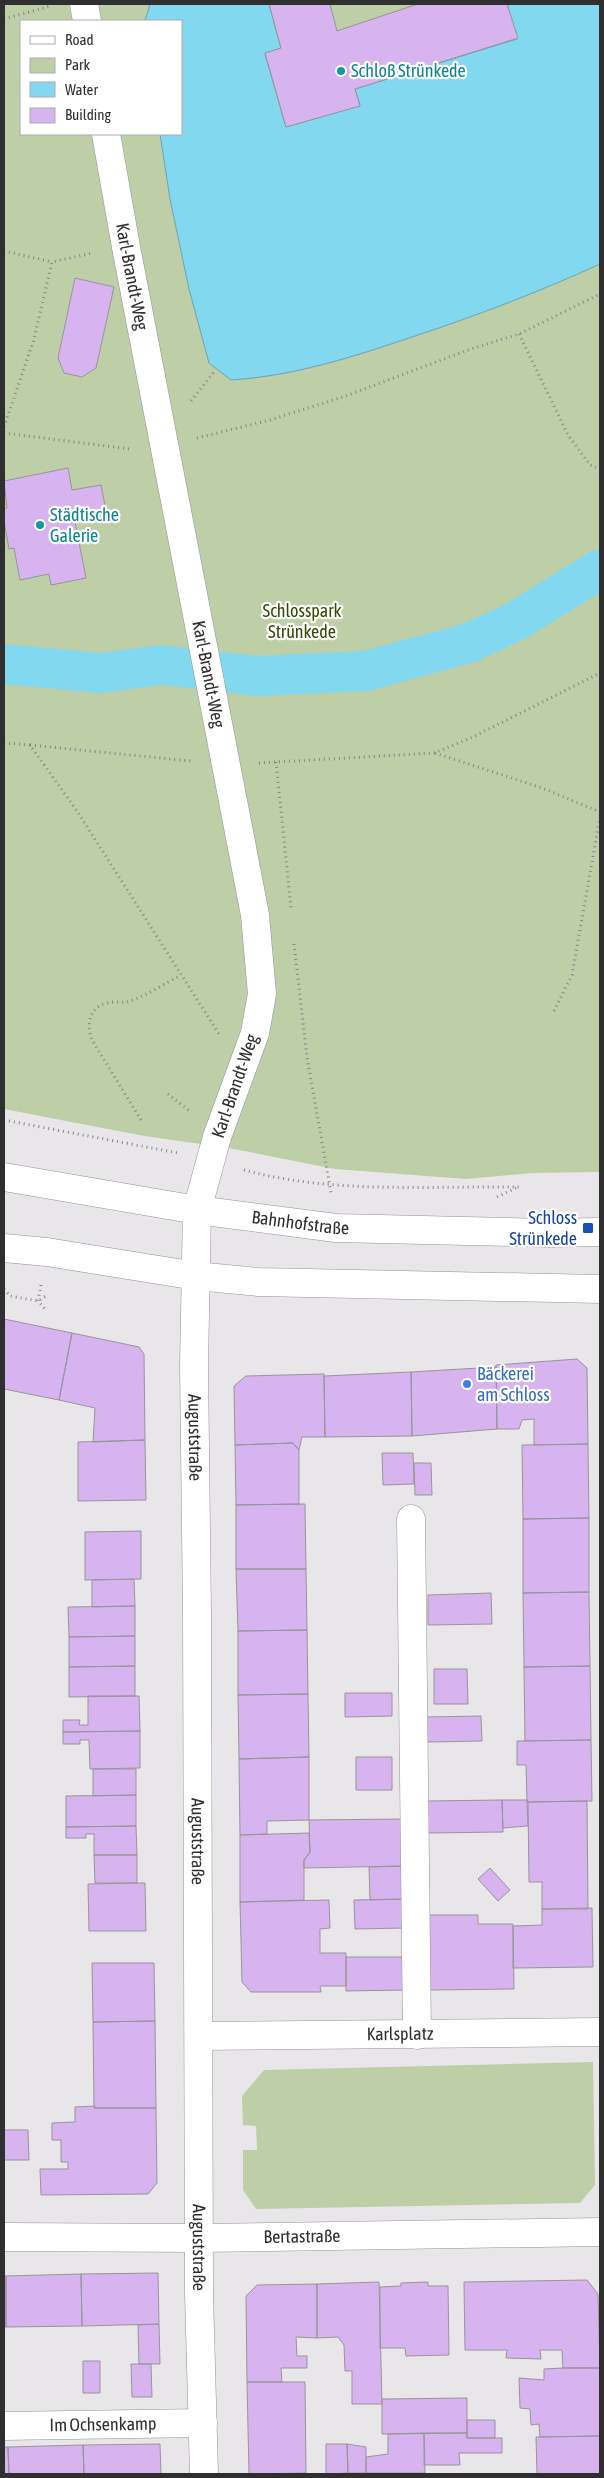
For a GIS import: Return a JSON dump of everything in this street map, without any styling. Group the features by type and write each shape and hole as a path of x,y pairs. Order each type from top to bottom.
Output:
{"street":[{"path":"84,4 87,20"},
{"name":"Karl-Brandt-Weg","path":"106,135 202,650 255,915 262,994 255,1033 210,1159 197,1210"},
{"name":"Bahnhofstraße","path":"4,1177 197,1210 336,1228 548,1233 600,1232"},
{"name":"Auguststraße","path":"197,1210 194,1366 197,1513 200,2238 204,2474"},
{"path":"4,1248 48,1252 196,1276 258,1282 600,1289"},
{"path":"411,1519 417,2035"},
{"name":"Karlsplatz","path":"199,2036 600,2032"},
{"name":"Bertastraße","path":"4,2237 200,2238 600,2232"},
{"name":"Im Ochsenkamp","path":"4,2426 202,2423"}],"path":[{"path":"4,19 60,4"},
{"path":"4,251 52,262 126,247"},
{"path":"4,427 34,339 52,262"},
{"path":"4,433 166,454 193,438 270,420 343,397 468,350 519,334 600,294"},
{"path":"519,334 568,435 590,465 600,469"},
{"path":"4,743 223,756 276,762 434,753 473,737 600,673"},
{"path":"30,745 77,811 180,976 243,1070"},
{"path":"434,753 542,788 600,812"},
{"path":"276,762 291,915"},
{"path":"554,1011 572,975 600,817"},
{"path":"293,935 307,1057 336,1228"},
{"path":"141,1120 92,1040 88,1030 88,1021 91,1015 104,1003 126,1002 180,976"},
{"path":"4,1120 210,1159 269,1176 330,1185 519,1187"},
{"path":"4,1289 10,1296 38,1302 45,1309"},
{"path":"38,1302 46,1296"}],"green space":[{"name":"Schlosspark Strünkede","path":"4,4 600,4 600,1172 532,1173 466,1179 335,1169 229,1148 144,1136 4,1109"},
{"path":"593,2062 595,2185 580,2203 256,2209 243,2190 243,2150 257,2150 256,2126 243,2125 242,2096 264,2070"}],"water":[{"path":"150,4 269,4 281,48 265,54 286,127 360,105 355,89 517,39 507,4 600,4 600,264 484,312 368,352 300,370 231,380 209,363 189,289 170,199 160,135 182,135 182,20 145,20"}],"building":[{"name":"Schloß Strünkede","path":"269,4 330,4 337,31 418,4 507,4 518,38 355,89 360,106 286,127 265,53 281,48"},
{"path":"75,278 114,287 96,368 82,377 64,373 58,358"},
{"name":"Städtische Galerie","path":"68,468 72,490 101,485 106,511 74,517 86,578 51,585 49,574 20,580 14,548 9,549 4,521 4,509 7,508 4,481"},
{"path":"4,1319 72,1333 59,1400 4,1389"},
{"path":"72,1333 139,1347 144,1354 145,1440 93,1442 95,1408 59,1400"},
{"path":"577,1359 587,1368 588,1444 534,1445 534,1419 522,1420 519,1429 497,1429 496,1365"},
{"path":"496,1367 497,1429 412,1436 411,1372"},
{"path":"411,1372 412,1436 325,1437 324,1376"},
{"path":"324,1374 325,1437 302,1437 299,1450 293,1443 235,1445 234,1386 246,1376"},
{"path":"145,1440 146,1500 78,1501 78,1442"},
{"path":"293,1443 299,1450 299,1504 236,1505 235,1445"},
{"path":"588,1444 589,1518 523,1519 522,1445"},
{"path":"382,1453 413,1453 414,1484 383,1485"},
{"path":"414,1463 431,1463 432,1495 415,1495"},
{"path":"305,1504 306,1569 236,1569 236,1505"},
{"path":"589,1518 589,1592 523,1593 523,1519"},
{"path":"141,1531 141,1579 85,1580 85,1532"},
{"path":"236,1569 306,1569 307,1630 238,1631"},
{"path":"134,1579 135,1606 92,1607 92,1580"},
{"path":"589,1592 590,1666 524,1667 523,1593"},
{"path":"491,1593 492,1624 428,1625 428,1595"},
{"path":"135,1606 135,1636 69,1637 68,1607"},
{"path":"307,1630 308,1694 238,1695 238,1631"},
{"path":"135,1636 135,1666 69,1667 69,1637"},
{"path":"135,1666 135,1696 69,1697 69,1667"},
{"path":"590,1666 591,1740 525,1741 524,1667"},
{"path":"434,1669 467,1669 468,1704 434,1704"},
{"path":"345,1693 392,1693 392,1716 345,1717"},
{"path":"308,1694 309,1757 239,1759 238,1695"},
{"path":"88,1696 139,1696 140,1731 63,1732 63,1720 80,1720 79,1725 88,1725"},
{"path":"481,1716 482,1741 427,1742 426,1717"},
{"path":"140,1731 140,1768 90,1769 89,1740 80,1740 80,1744 63,1744 63,1732"},
{"path":"591,1740 592,1801 527,1802 526,1765 517,1765 517,1741"},
{"path":"309,1757 309,1820 267,1821 267,1834 240,1835 239,1759"},
{"path":"356,1757 392,1757 392,1790 356,1790"},
{"path":"93,1769 136,1769 136,1795 93,1796"},
{"path":"136,1795 136,1826 66,1827 66,1796"},
{"path":"502,1800 503,1832 428,1833 428,1801"},
{"path":"502,1800 527,1800 528,1826 503,1828"},
{"path":"587,1801 588,1909 542,1909 542,1882 529,1882 528,1802"},
{"path":"403,1819 404,1866 304,1868 304,1860 310,1852 309,1820"},
{"path":"136,1826 137,1855 94,1855 94,1834 86,1834 86,1838 66,1838 66,1827"},
{"path":"309,1833 310,1852 304,1860 304,1900 240,1902 240,1835"},
{"path":"94,1855 137,1855 137,1883 95,1883"},
{"path":"404,1866 405,1899 370,1900 369,1867"},
{"path":"490,1868 510,1890 498,1901 478,1879"},
{"path":"145,1883 146,1931 89,1931 88,1884"},
{"path":"405,1899 406,1928 355,1929 354,1900"},
{"path":"329,1900 330,1928 320,1929 320,1953 346,1953 346,1986 320,1986 321,1992 251,1992 242,1982 240,1902"},
{"path":"592,1908 593,1967 513,1968 513,1926 542,1925 542,1909"},
{"path":"428,1915 478,1915 478,1924 513,1924 514,1989 430,1990"},
{"path":"346,1957 406,1957 406,1990 346,1991"},
{"path":"92,1963 154,1963 155,2021 93,2022"},
{"path":"155,2021 156,2108 94,2108 93,2022"},
{"path":"95,2106 94,2108 156,2108 157,2183 148,2194 41,2195 40,2169 68,2169 68,2162 61,2162 61,2140 52,2140 52,2123 75,2122 75,2107"},
{"path":"4,2130 28,2130 29,2160 4,2160"},
{"path":"158,2273 159,2324 82,2326 81,2274"},
{"path":"81,2274 82,2326 6,2327 6,2276"},
{"path":"4,2276 6,2276 6,2327 4,2327"},
{"path":"587,2280 598,2294 600,2368 563,2368 562,2350 540,2350 541,2359 506,2358 507,2350 465,2350 464,2282"},
{"path":"379,2282 382,2404 352,2404 352,2371 345,2371 344,2345 338,2337 317,2338 317,2284"},
{"path":"428,2282 428,2286 448,2286 449,2355 406,2356 405,2348 380,2348 380,2287 401,2286 401,2283"},
{"path":"317,2284 317,2338 296,2337 297,2356 307,2356 307,2368 281,2368 282,2382 247,2382 246,2296 257,2285"},
{"path":"159,2324 160,2364 139,2364 138,2325"},
{"path":"83,2361 100,2361 100,2393 83,2393"},
{"path":"131,2364 151,2364 152,2397 132,2397"},
{"path":"600,2368 600,2436 540,2437 539,2424 531,2425 530,2409 520,2408 519,2378 544,2380 544,2369"},
{"path":"247,2382 305,2382 306,2473 249,2474"},
{"path":"467,2398 467,2433 382,2434 382,2399"},
{"path":"467,2420 495,2420 495,2438 467,2438"},
{"path":"424,2433 425,2473 366,2473 366,2457 388,2454 388,2434"},
{"path":"424,2433 467,2433 467,2438 502,2438 502,2453 459,2453 460,2465 424,2465"},
{"path":"600,2436 600,2474 537,2474 536,2437"},
{"path":"160,2444 161,2474 84,2474 83,2445"},
{"path":"326,2444 347,2444 348,2473 326,2474"},
{"path":"347,2444 366,2447 366,2473 348,2473"},
{"path":"83,2445 84,2474 9,2474 8,2447"},
{"path":"4,2447 8,2447 9,2474 4,2474"}],"waterway":[{"path":"4,664 101,673 161,665 257,676 366,671 469,643 516,621 600,569"}],"place":[{"name":"Schloß Strünkede","path":"341,71"},
{"name":"Städtische Galerie","path":"40,525"},
{"name":"Schloss Strünkede","path":"588,1228"},
{"name":"Bäckerei am Schloss","path":"467,1384"}]}
